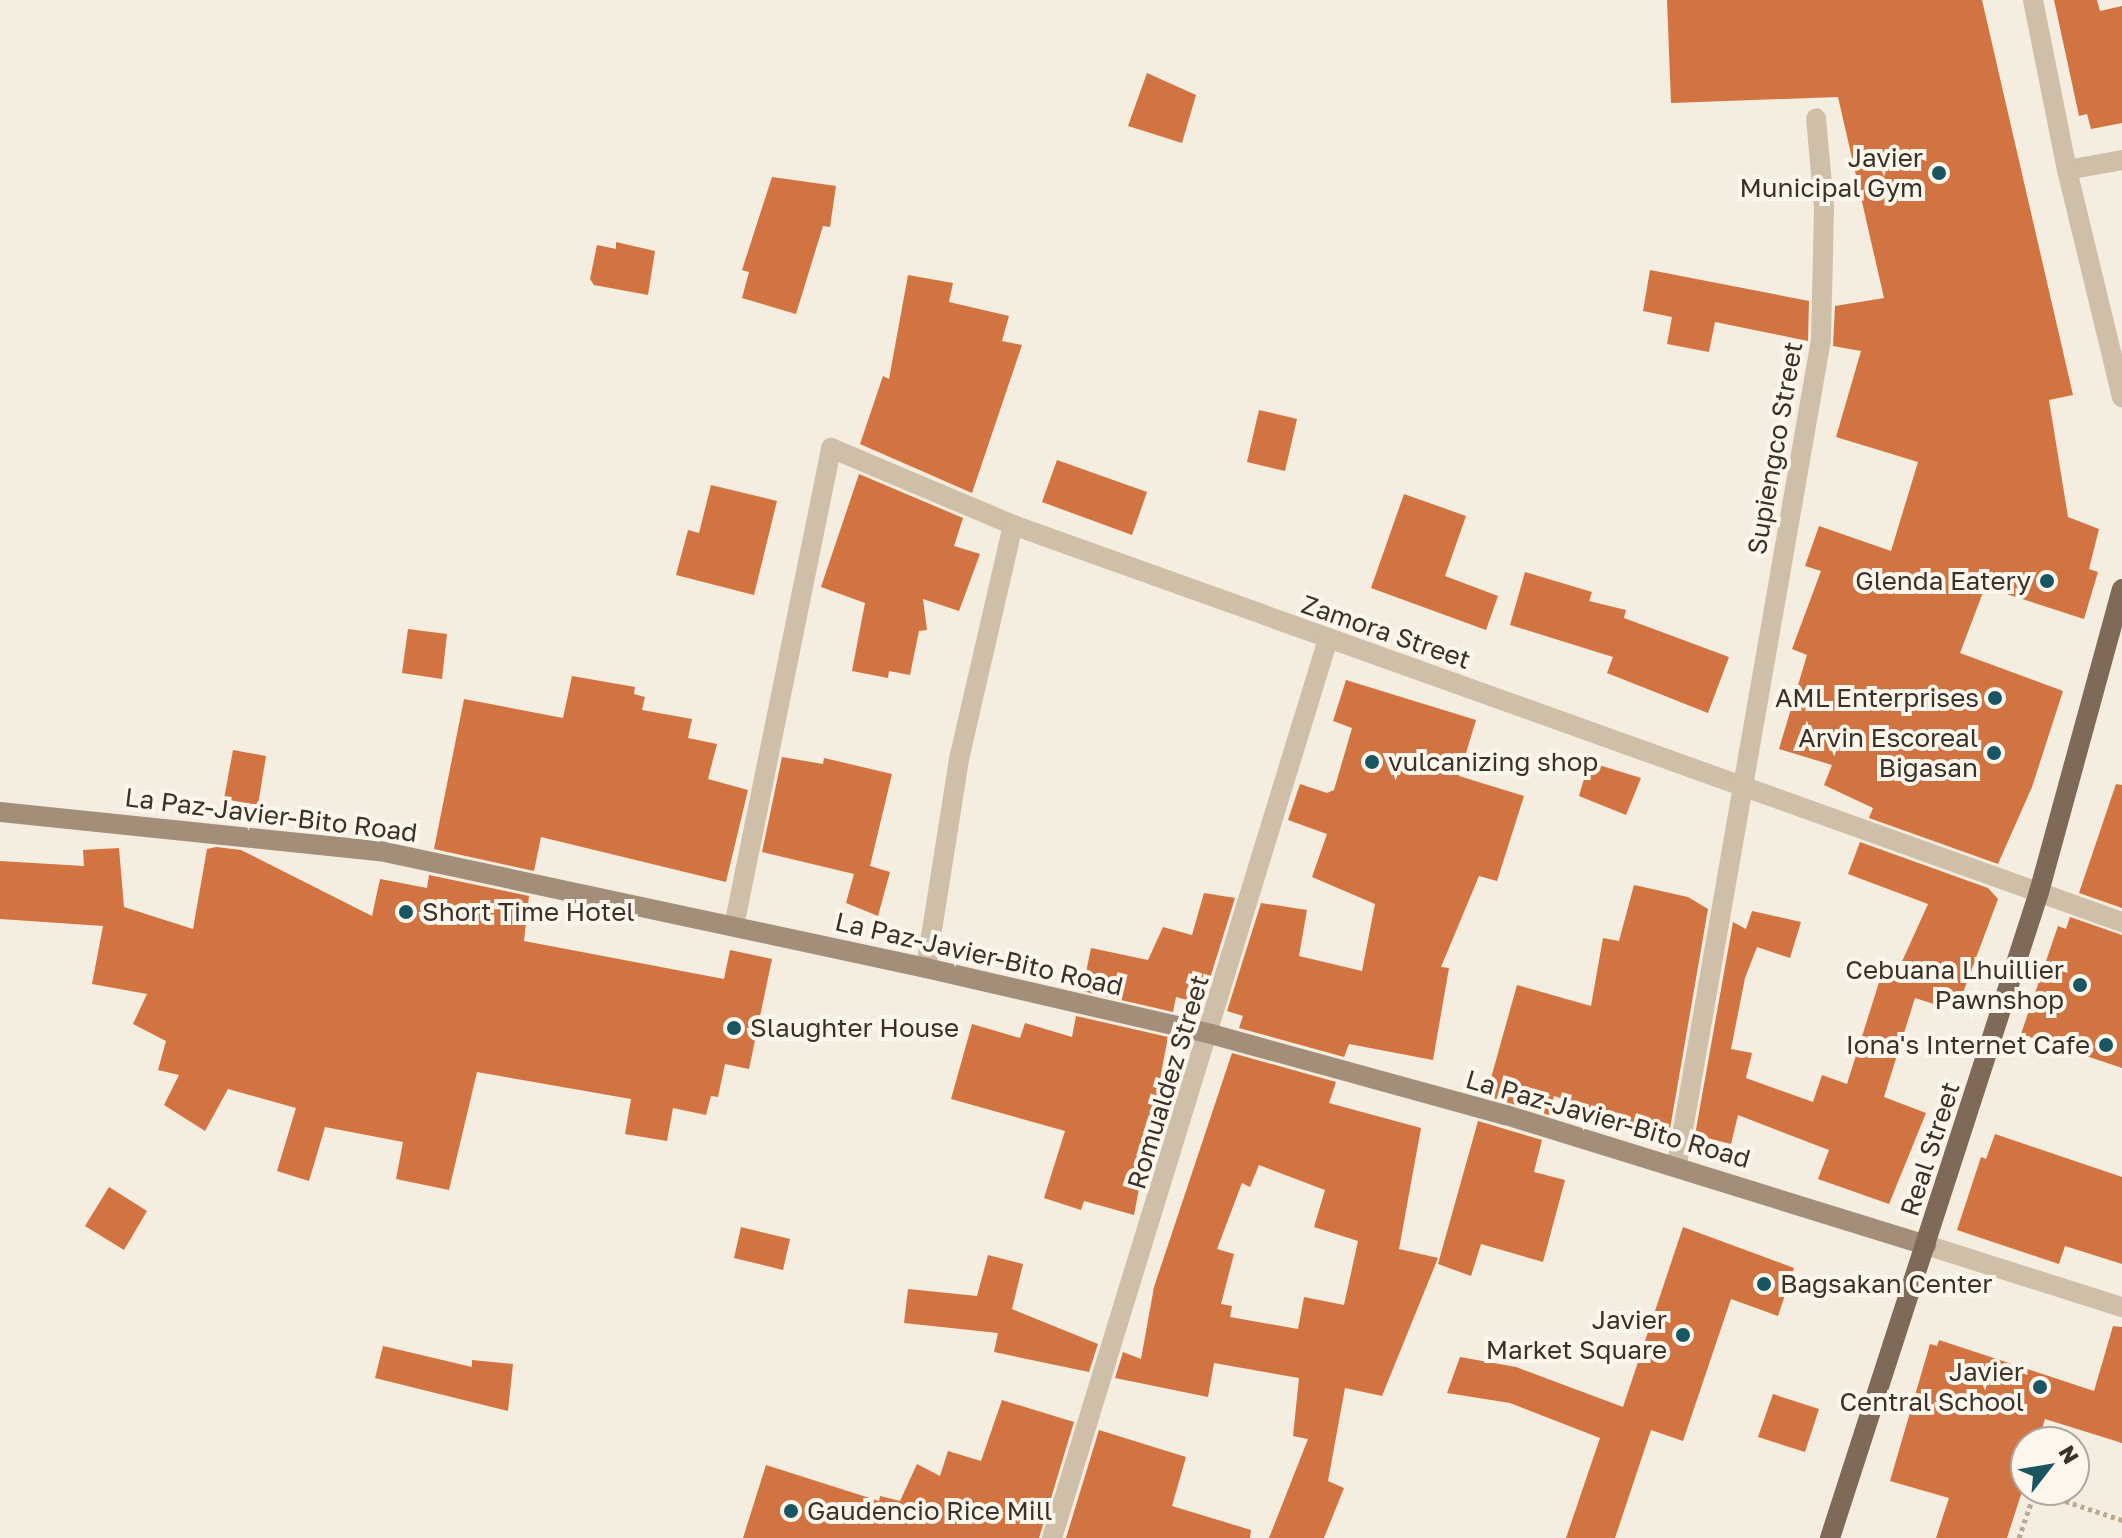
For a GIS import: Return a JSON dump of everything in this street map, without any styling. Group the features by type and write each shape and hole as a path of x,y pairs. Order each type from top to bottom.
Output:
{"main road":[{"name":"Real Street","path":"1830,1538 2039,892 2122,589"},
{"name":"La Paz-Javier-Bito Road","path":"0,812 380,851 926,968 1211,1034 1677,1164 1926,1245"}],"street":[{"path":"2033,0 2067,170 2122,397"},
{"name":"Supiengco Street","path":"1677,1164 1821,340 1824,207 1816,118"},
{"path":"2067,170 2122,160"},
{"name":"Zamora Street","path":"734,926 831,448 1013,525 1328,639 1744,783 2039,892"},
{"path":"926,968 959,759 1013,525"},
{"name":"Romualdez Street","path":"1052,1538 1211,1034 1328,639"},
{"path":"2039,892 2122,922"},
{"path":"1926,1245 2122,1307"}],"path":[{"path":"2019,1538 2035,1491 2122,1520"}],"building":[{"path":"1667,0 1982,0 2073,395 2049,400 2068,517 2099,529 2089,569 2098,572 2084,619 1985,587 1960,653 2063,691 2032,787 1998,864 1869,818 1873,808 1824,785 1832,765 1779,749 1807,655 1792,649 1821,571 1805,566 1819,526 1891,551 1918,462 1836,437 1861,351 1833,346 1835,306 1884,298 1838,97 1671,103"},
{"path":"2054,0 2097,0 2100,11 2122,6 2122,123 2091,129 2087,114 2079,116"},
{"path":"1147,73 1196,95 1182,143 1128,126"},
{"path":"772,177 836,186 830,227 823,226 796,314 742,298 749,272 742,270"},
{"path":"616,242 655,251 648,295 594,285 590,279 597,245 616,249"},
{"path":"1650,270 1809,301 1808,341 1715,322 1709,352 1667,344 1672,317 1643,311"},
{"path":"908,275 953,283 949,302 1009,316 1002,341 1022,345 972,493 860,444 883,376 889,379"},
{"path":"1259,410 1297,419 1285,471 1247,462"},
{"path":"1057,460 1147,492 1132,535 1042,502"},
{"path":"859,474 963,518 954,546 980,554 959,611 923,599 927,630 919,631 910,675 889,671 888,678 852,671 865,603 821,587"},
{"path":"711,485 777,501 754,595 676,575 688,530 699,533"},
{"path":"1404,494 1466,516 1445,576 1498,596 1486,630 1371,588"},
{"path":"1525,572 1592,592 1589,601 1626,610 1624,618 1729,657 1708,713 1607,673 1613,657 1510,625"},
{"path":"408,629 447,634 442,679 402,673"},
{"path":"572,676 635,687 634,694 645,697 642,710 692,719 688,738 717,744 708,779 748,790 726,882 541,837 534,871 434,849 464,699 563,718"},
{"path":"1346,680 1476,720 1459,776 1524,796 1497,881 1479,876 1441,967 1449,968 1433,1060 1349,1044 1344,1057 1239,1028 1243,1016 1227,1011 1261,903 1307,910 1299,956 1362,971 1375,904 1312,877 1327,834 1288,820 1300,784 1327,793 1334,790 1352,728 1333,721"},
{"path":"233,750 266,756 258,805 224,799"},
{"path":"782,757 823,764 824,758 892,774 870,866 890,872 878,916 846,903 854,874 762,852"},
{"path":"1589,762 1641,778 1626,815 1579,796"},
{"path":"2116,784 2122,785 2122,908 2079,893"},
{"path":"1860,842 1988,888 1998,899 1961,998 1942,991 1937,1005 1915,998 1884,1097 1926,1113 1889,1204 1818,1179 1829,1150 1738,1115 1731,1144 1695,1135 1733,922 1746,929 1752,911 1801,922 1790,958 1757,947 1745,978 1731,1049 1752,1053 1746,1078 1813,1102 1822,1075 1847,1084 1882,973 1895,977 1928,904 1848,874"},
{"path":"119,848 124,907 193,929 207,849 241,850 372,916 380,879 427,888 429,875 529,896 524,941 724,979 730,950 772,959 749,1069 725,1064 718,1097 711,1096 706,1115 673,1108 667,1141 625,1134 631,1099 477,1072 449,1190 396,1179 403,1142 325,1127 309,1181 277,1171 296,1108 228,1089 205,1131 164,1105 179,1075 158,1070 166,1041 133,1024 147,994 92,984 103,926 0,919 0,861 84,866 83,850"},
{"path":"1634,885 1688,897 1708,909 1670,1129 1654,1129 1554,1096 1549,1115 1486,1096 1517,985 1591,1006 1603,938 1619,941"},
{"path":"1204,893 1235,898 1202,1004 1176,997 1173,1012 1082,991 1091,948 1148,960 1163,927 1192,935"},
{"name":"Cebuana Lhuillier Pawnshop","path":"2070,917 2122,935 2122,1068 2021,1034 2058,926 2066,929"},
{"path":"1076,1016 1168,1037 1134,1215 1084,1201 1081,1210 1044,1198 1065,1131 951,1099 972,1024 1020,1038 1025,1023 1072,1037"},
{"path":"1232,1053 1336,1082 1329,1103 1421,1128 1399,1249 1438,1258 1382,1396 1345,1388 1328,1481 1344,1488 1324,1538 1269,1538 1308,1439 1293,1436 1299,1378 1214,1363 1208,1397 1115,1378 1123,1352 1141,1359 1154,1287","holes":["1259,1165 1325,1190 1314,1227 1358,1241 1344,1305 1304,1297 1298,1329 1230,1317 1232,1306 1221,1304 1234,1254 1217,1249 1242,1183 1250,1187"]},
{"path":"1478,1121 1542,1140 1534,1172 1565,1180 1543,1262 1481,1244 1471,1276 1438,1264"},
{"path":"1995,1134 2122,1177 2122,1264 2065,1246 2059,1264 1957,1230 1981,1157 1986,1159"},
{"path":"109,1187 147,1211 124,1250 85,1226"},
{"path":"741,1227 790,1239 783,1270 734,1258"},
{"path":"1683,1227 1794,1268 1778,1316 1731,1299 1683,1441 1651,1430 1615,1538 1566,1538 1600,1438 1510,1403 1447,1393 1460,1357 1516,1367 1623,1407"},
{"path":"988,1255 1023,1264 1012,1309 1098,1344 1089,1372 994,1352 998,1333 904,1323 908,1289 977,1296"},
{"path":"2113,1326 2122,1327 2122,1443 2090,1433 2090,1426 2067,1426 2045,1419 2043,1426 2010,1426 2010,1506 2017,1506 2007,1538 1936,1538 1949,1498 1890,1481 1930,1344 1937,1346 1939,1340 2094,1391"},
{"path":"383,1346 472,1367 472,1360 513,1364 508,1411 375,1378"},
{"path":"1773,1394 1819,1409 1805,1452 1758,1437"},
{"path":"1002,1400 1074,1422 1039,1538 743,1538 766,1465 879,1501 880,1496 900,1501 917,1464 940,1476 948,1451 981,1461"},
{"path":"1099,1430 1186,1457 1172,1506 1251,1530 1250,1538 1066,1538"}],"place":[{"name":"Javier Municipal Gym","path":"1939,173"},
{"name":"Glenda Eatery","path":"2047,581"},
{"name":"AML Enterprises","path":"1995,698"},
{"name":"Arvin Escoreal Bigasan","path":"1994,753"},
{"name":"vulcanizing shop","path":"1372,762"},
{"name":"Short Time Hotel","path":"406,912"},
{"name":"Cebuana Lhuillier Pawnshop","path":"2080,985"},
{"name":"Slaughter House","path":"734,1028"},
{"name":"Iona's Internet Cafe","path":"2106,1045"},
{"name":"Bagsakan Center","path":"1764,1284"},
{"name":"Javier Market Square","path":"1683,1335"},
{"name":"Javier Central School","path":"2040,1387"},
{"name":"Gaudencio Rice Mill","path":"791,1511"}]}
